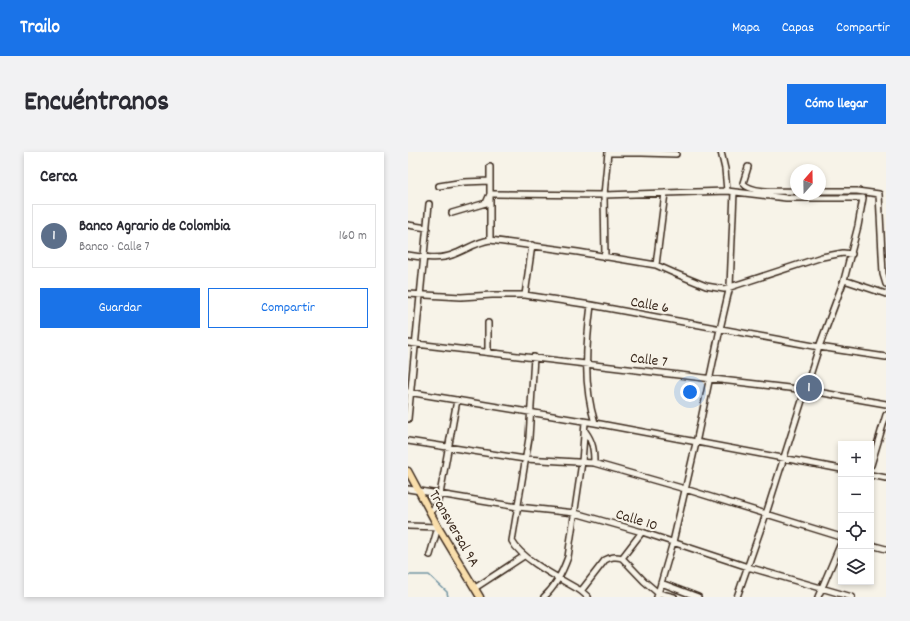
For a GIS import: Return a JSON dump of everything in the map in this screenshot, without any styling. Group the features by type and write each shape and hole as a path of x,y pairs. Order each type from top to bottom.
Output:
{"main road":[{"name":"Transversal 9A","path":"408,471 438,527 480,597"}],"street":[{"path":"721,152 725,169 727,191"},
{"path":"605,257 604,195 608,153 676,154"},
{"path":"490,167 490,240"},
{"path":"748,167 743,183 747,187 769,191 790,191"},
{"path":"439,186 464,182 490,181"},
{"path":"490,194 604,195 727,191 786,198 863,198 852,254 844,280 818,347 806,390 766,514 737,597"},
{"path":"826,191 878,194 883,274 886,284"},
{"path":"846,191 848,198"},
{"path":"658,595 673,542 730,286 734,192"},
{"path":"656,265 665,193"},
{"path":"452,213 486,203 490,194"},
{"path":"408,419 409,392 416,344 429,204"},
{"path":"408,225 427,228"},
{"path":"408,256 444,257 452,255 481,241 490,240 532,245 656,265 674,274 706,286 724,289 822,257 843,253 852,254"},
{"path":"525,295 532,245"},
{"path":"844,280 886,294"},
{"name":"Calle 6","path":"408,294 461,297 525,295 591,305 818,347 886,357"},
{"path":"591,305 586,382 590,406 595,423"},
{"path":"488,323 488,352"},
{"name":"Calle 7","path":"408,343 806,390 886,404"},
{"path":"534,358 531,413 512,541 524,556 588,597"},
{"path":"409,392 595,423 838,468"},
{"path":"431,512 437,504 440,494 457,400"},
{"path":"874,455 886,415"},
{"path":"544,597 549,593 565,567 568,557 582,462 585,422"},
{"path":"585,430 591,439 594,448 594,463"},
{"path":"408,441 525,459 594,463 685,489 838,536"},
{"path":"874,476 886,478"},
{"name":"Calle 10","path":"408,489 518,507 575,513 642,532 748,567 852,597"},
{"path":"408,526 438,527 430,555"},
{"path":"622,558 642,532"},
{"path":"874,546 886,549"},
{"path":"818,597 839,549"},
{"path":"475,588 524,556"},
{"path":"580,593 605,560 617,556 622,558 658,595 674,597"},
{"path":"661,583 698,597"}],"waterway":[{"path":"408,575 429,575 447,592 448,597"}],"place":[{"name":"Banco Agrario de Colombia","path":"809,388"}]}
